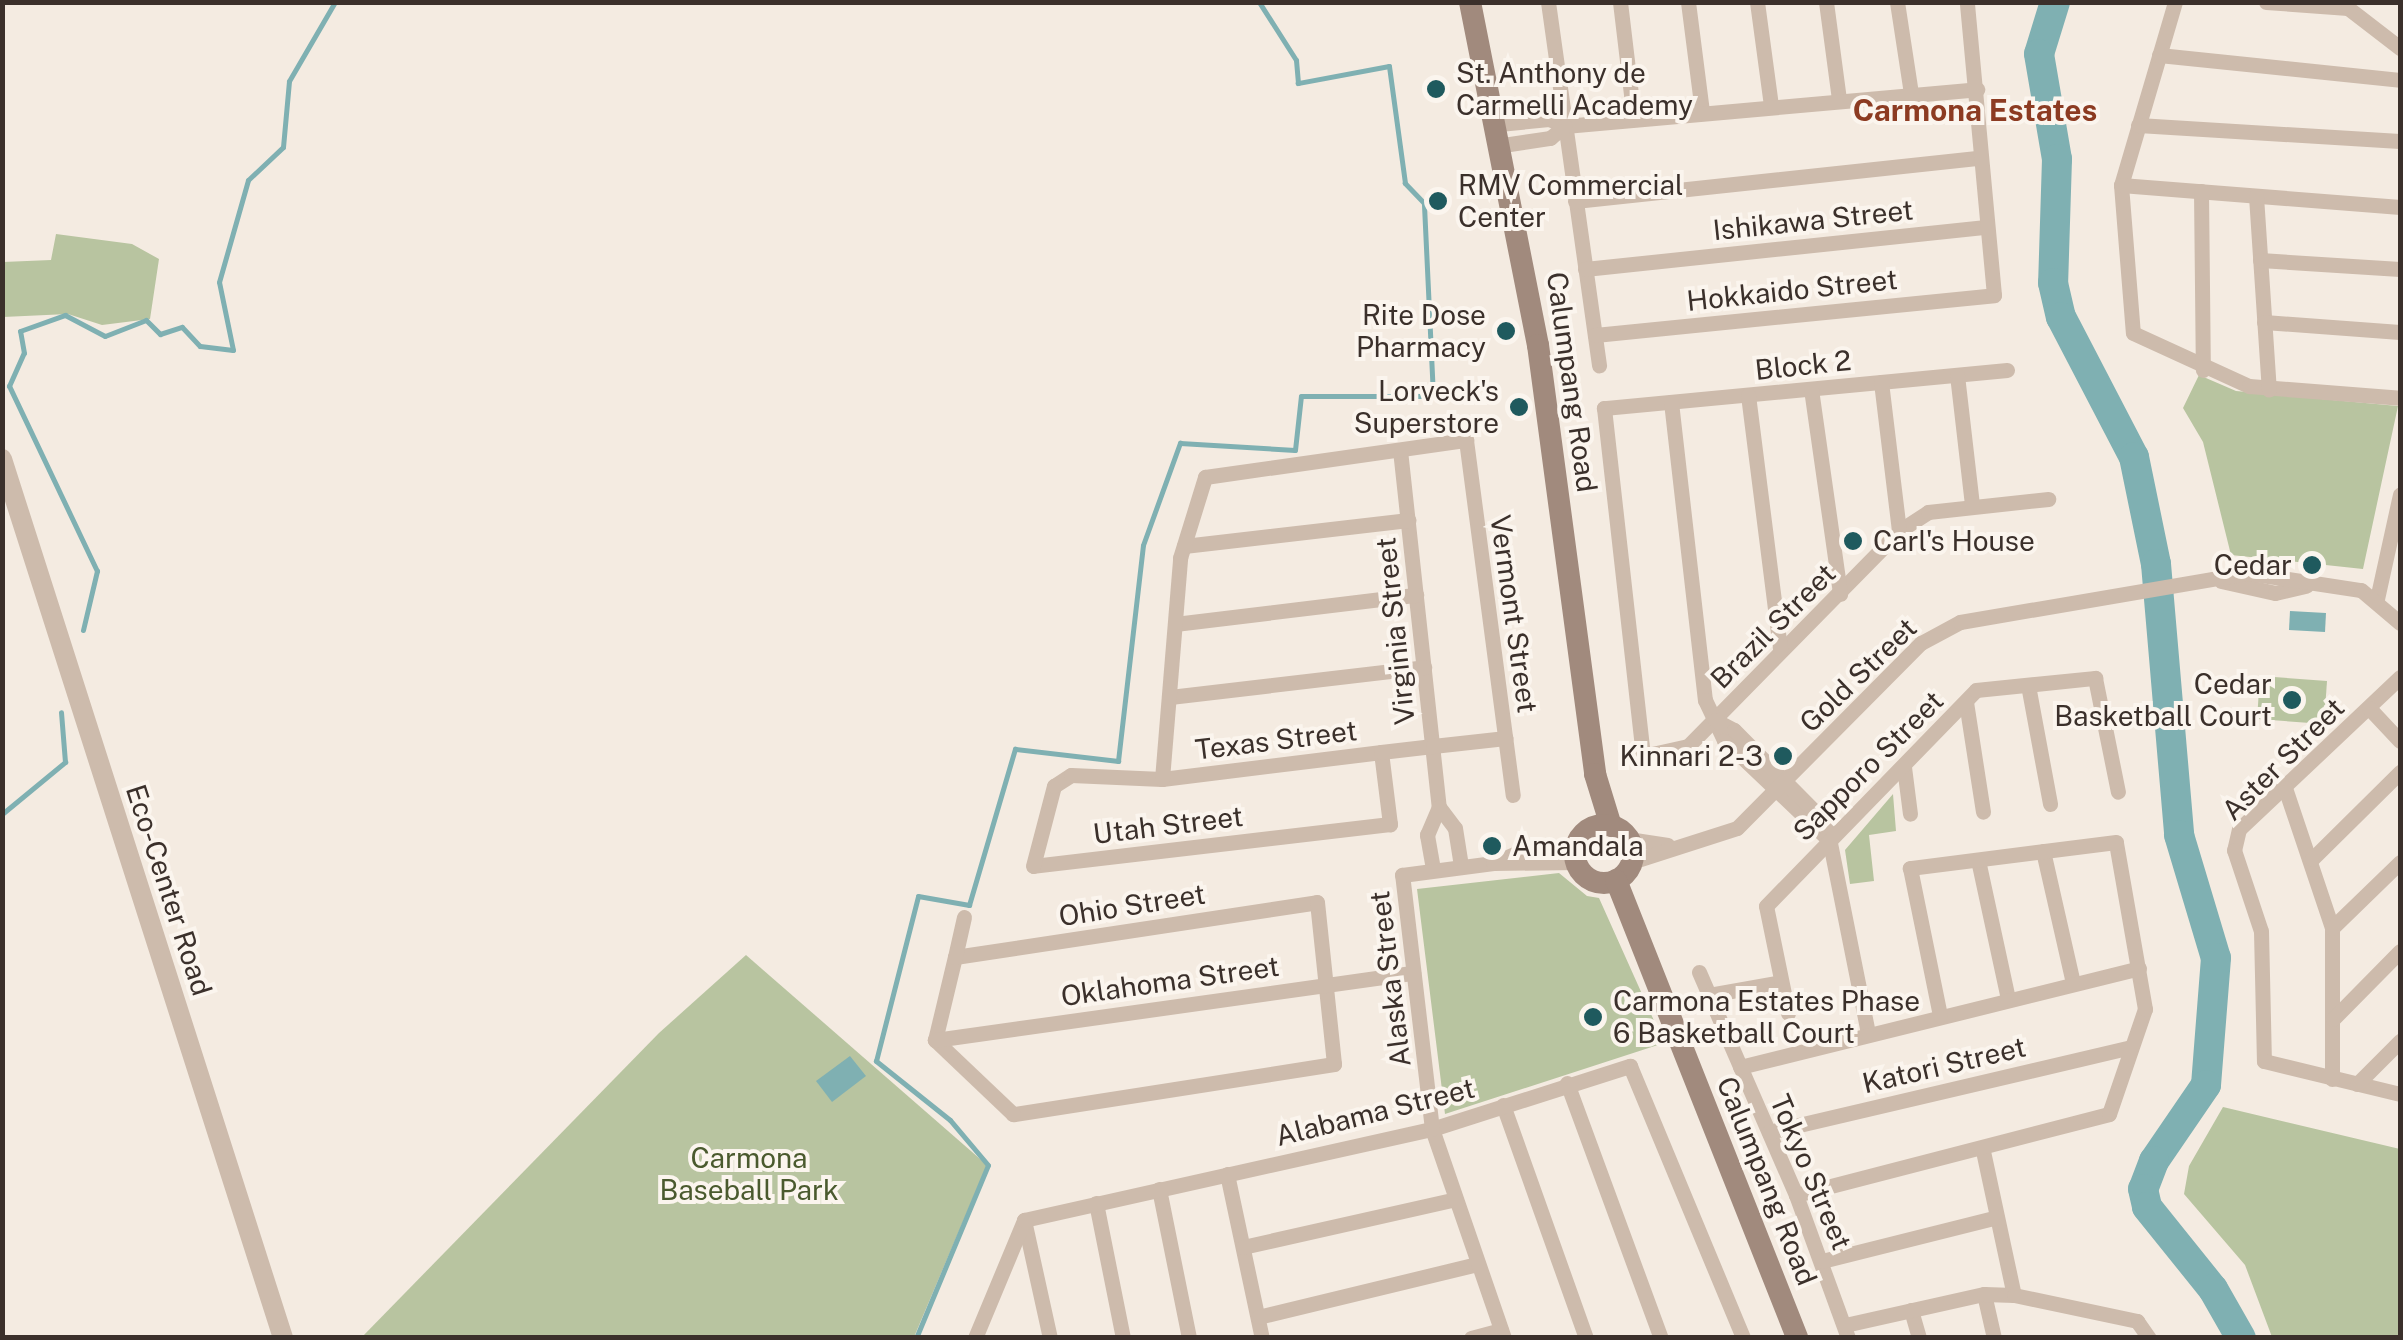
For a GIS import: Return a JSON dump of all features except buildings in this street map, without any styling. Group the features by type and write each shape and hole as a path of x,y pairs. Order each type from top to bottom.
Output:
{"main road":[{"name":"Calumpang Road","path":"1470,2 1501,134 1538,344 1595,774 1616,847 1797,1338"},
{"path":"1616,847 1592,880 1576,855 1616,847"}],"street":[{"path":"1548,2 1599,365"},
{"path":"1620,2 1634,119"},
{"path":"1688,2 1702,112"},
{"path":"1758,2 1771,106"},
{"path":"1826,2 1838,100"},
{"path":"1897,2 1911,94"},
{"path":"1967,2 1977,89 1977,158 1986,227"},
{"path":"2176,2 2121,185 2133,333 2204,370 2268,390 2400,398"},
{"path":"2266,2 2348,8 2400,48"},
{"path":"2159,56 2400,80"},
{"path":"1501,134 1550,138 1564,126 1977,89"},
{"path":"2138,125 2400,141"},
{"path":"1575,200 1977,158"},
{"path":"2121,185 2400,207"},
{"path":"2200,192 2204,370"},
{"path":"2256,196 2268,390"},
{"name":"Ishikawa Street","path":"1585,269 1986,227"},
{"name":"Hokkaido Street","path":"1594,335 1994,295 1986,227"},
{"path":"2260,260 2400,269"},
{"path":"2264,322 2400,332"},
{"name":"Block 2","path":"1643,756 1604,408 2007,370"},
{"path":"1957,375 1972,505"},
{"path":"1881,382 1898,531"},
{"path":"1811,389 1840,594"},
{"path":"1748,396 1780,650"},
{"path":"1671,402 1705,700 1724,740 1780,787 1828,840 1868,1034"},
{"name":"Vermont Street","path":"1400,450 1466,440 1513,795"},
{"path":"1162,779 1184,546 1205,477 1400,450"},
{"name":"Virginia Street","path":"1400,450 1440,807 1455,828 1460,866"},
{"name":"Eco-Center Road","path":"2,459 283,1338"},
{"path":"2400,494 2378,599 2400,624"},
{"name":"Brazil Street","path":"1643,756 1688,746 1898,531 1928,512 2048,499"},
{"path":"1184,546 1408,520"},
{"name":"Gold Street","path":"1616,847 1682,847 1726,835 1936,633 1960,622 2209,581 2275,592 2308,585 2360,590 2378,599"},
{"path":"1176,624 1416,595"},
{"path":"1170,697 1424,666"},
{"name":"Sapporo Street","path":"1788,1013 1766,906 1976,690 2095,678 2118,792"},
{"name":"Aster Street","path":"2400,678 2235,838 2261,931 2261,1047 2273,1067 2400,1094"},
{"path":"2028,684 2050,804"},
{"path":"1966,702 1983,812"},
{"name":"Aster Street","path":"2369,708 2400,741"},
{"name":"Texas Street","path":"1054,786 1070,775 1162,779 1506,738"},
{"name":"Utah Street","path":"1054,786 1034,866 1390,824 1381,752"},
{"path":"1904,767 1910,814"},
{"path":"2312,859 2400,772"},
{"path":"2285,788 2332,928 2332,1080"},
{"name":"Virginia Street","path":"1432,869 1426,835 1440,807"},
{"path":"1796,1195 1984,1152 2109,1114 2145,1009 2116,842 1910,868 1940,1015"},
{"path":"2043,851 2074,983"},
{"path":"1432,869 1576,855"},
{"path":"1978,860 2008,998"},
{"path":"2332,928 2400,862"},
{"name":"Alaska Street","path":"1432,869 1402,876 1432,1129 1452,1200 1502,1334"},
{"name":"Ohio Street","path":"954,956 1317,902 1326,983"},
{"path":"964,916 935,1040 1013,1114 1334,1064 1326,983"},
{"path":"2333,1019 2400,951"},
{"path":"1740,1067 2139,968"},
{"name":"Tokyo Street","path":"1699,972 1796,1195 1847,1331"},
{"name":"Oklahoma Street","path":"935,1040 1413,973"},
{"path":"1709,995 1781,982"},
{"path":"2357,1084 2400,1041"},
{"name":"Katori Street","path":"1768,1132 2130,1047"},
{"name":"Alabama Street","path":"1024,1220 1432,1129 1621,1066 1637,1073 1743,1338"},
{"path":"1567,1083 1661,1338"},
{"path":"1503,1105 1586,1338"},
{"path":"1984,1152 2014,1295"},
{"path":"1227,1174 1262,1338"},
{"path":"1159,1189 1189,1338"},
{"path":"1243,1246 1452,1200"},
{"path":"1096,1204 1123,1338"},
{"path":"1822,1262 1998,1216"},
{"path":"975,1338 1024,1220"},
{"path":"1024,1220 1050,1338"},
{"path":"1258,1317 1477,1264"},
{"path":"1984,1294 1994,1338"},
{"path":"1847,1331 1911,1310 1984,1294 2014,1295 2137,1321 2149,1338"},
{"path":"1911,1310 1919,1338"},
{"path":"1471,1338 1502,1334"}],"green space":[{"path":"56,234 132,244 159,259 150,319 102,325 68,314 3,317 3,262 51,260"},
{"path":"2199,375 2236,391 2398,406 2363,569 2231,555 2203,442 2183,408"},
{"name":"Cedar Basketball Court","path":"2260,676 2327,681 2324,724 2257,719"},
{"path":"1893,794 1896,831 1869,835 1874,881 1850,884 1845,850"},
{"path":"1559,873 1587,896 1599,898 1664,1043 1445,1114 1417,889"},
{"name":"Carmona Baseball Park","path":"746,955 987,1165 914,1337 361,1338 659,1033"},
{"path":"2223,1107 2400,1149 2400,1337 2272,1337 2245,1265 2184,1194 2189,1166"}],"water":[{"path":"2290,611 2326,613 2325,632 2289,630"},
{"path":"850,1056 866,1076 832,1102 816,1081"}],"waterway":[{"path":"83,630 97,571 9,386 24,353 20,331 65,315 105,336 146,320 160,334 182,327 200,346 233,350 219,282 248,180 283,147 289,81 335,2"},
{"path":"382,2 389,2"},
{"path":"916,1338 988,1165 950,1120 876,1061 918,896 969,905 1015,749 1118,761 1143,545 1180,443 1295,450 1301,396 1433,396 1424,203 1405,183 1389,66 1298,83 1296,60 1259,2"},
{"path":"2055,2 2039,54 2057,159 2053,283 2061,317 2134,457 2156,564 2179,835 2216,958 2206,1085 2154,1161 2143,1189 2147,1207 2213,1289 2241,1338"},
{"path":"2,814 65,762 61,712"}],"place":[{"name":"St. Anthony de Carmelli Academy","path":"1436,89"},
{"name":"RMV Commercial Center","path":"1438,201"},
{"name":"Rite Dose Pharmacy","path":"1506,331"},
{"name":"Lorveck's Superstore","path":"1519,407"},
{"name":"Carl's House","path":"1853,541"},
{"name":"Cedar","path":"2312,565"},
{"name":"Cedar Basketball Court","path":"2292,700"},
{"name":"Kinnari 2-3","path":"1783,756"},
{"name":"Amandala","path":"1492,846"},
{"name":"Carmona Estates Phase 6 Basketball Court","path":"1593,1017"}],"district":[{"name":"Carmona Estates","path":"1975,110"}]}
